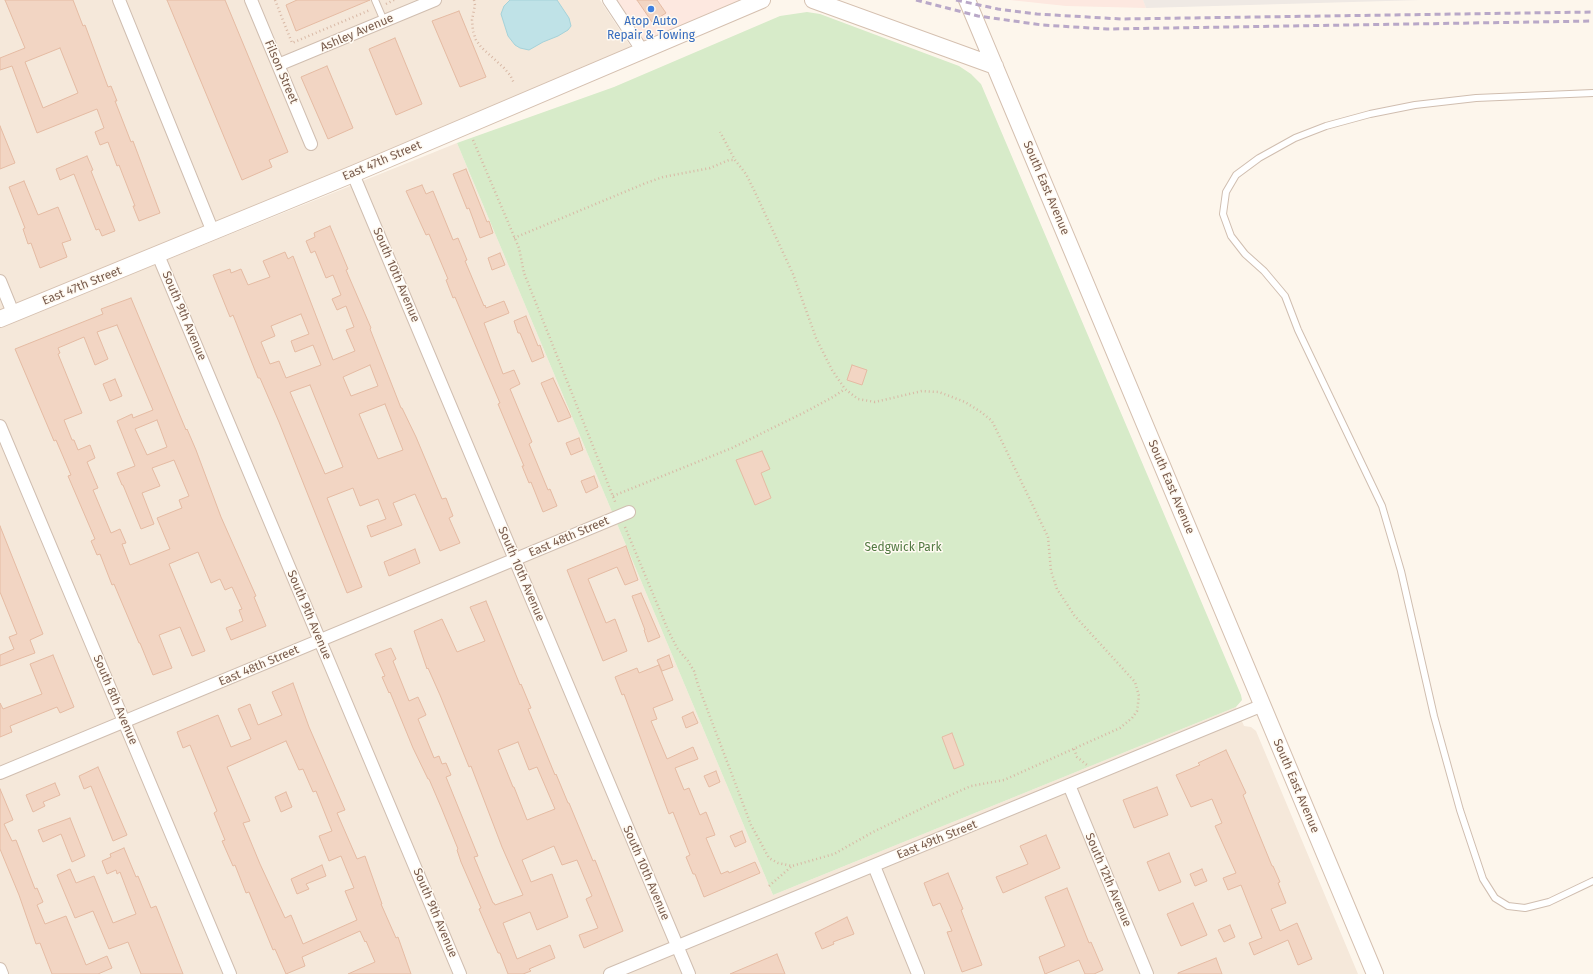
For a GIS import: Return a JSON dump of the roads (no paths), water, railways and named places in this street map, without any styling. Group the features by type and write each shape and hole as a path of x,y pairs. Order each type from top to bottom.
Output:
{"main road":[{"name":"East 47th Street","path":"7,316 353,174 762,0"},
{"path":"813,0 995,66"},
{"name":"South East Avenue","path":"968,0 1375,974"}],"street":[{"path":"119,0 213,232"},
{"name":"Filson Street","path":"251,0 311,144"},
{"name":"Ashley Avenue","path":"278,65 435,0"},
{"path":"609,0 642,50"},
{"name":"South 10th Avenue","path":"353,174 689,974"},
{"name":"South 9th Avenue","path":"158,255 460,974"},
{"path":"0,281 7,316"},
{"name":"South 8th Avenue","path":"0,426 230,974"},
{"name":"East 48th Street","path":"0,773 625,514"},
{"name":"East 49th Street","path":"610,974 1263,705"},
{"name":"South 12th Avenue","path":"1068,785 1147,974"},
{"path":"874,866 918,974"},
{"path":"0,969 2,974"}],"lane":[{"path":"375,0 384,21"},
{"path":"1593,93 1476,98 1416,105 1370,114 1326,126 1295,138 1259,158 1236,175 1226,192 1223,214 1231,236 1245,254 1264,271 1285,296 1298,330 1382,506 1400,570 1434,716 1470,844 1483,879 1495,898 1508,906 1526,908 1549,902 1593,881"}],"water":[{"path":"510,0 557,0 569,18 571,26 568,30 558,36 529,50 520,48 515,45 508,36 501,14 504,6"}],"railway":[{"path":"916,0 978,16 1042,25 1107,29 1593,21"},
{"path":"956,0 998,9 1037,14 1121,19 1593,12"}],"place":[{"name":"Atop Auto Repair & Towing","path":"651,9"}],"park label":[{"name":"Sedgwick Park","path":"903,548"}]}
